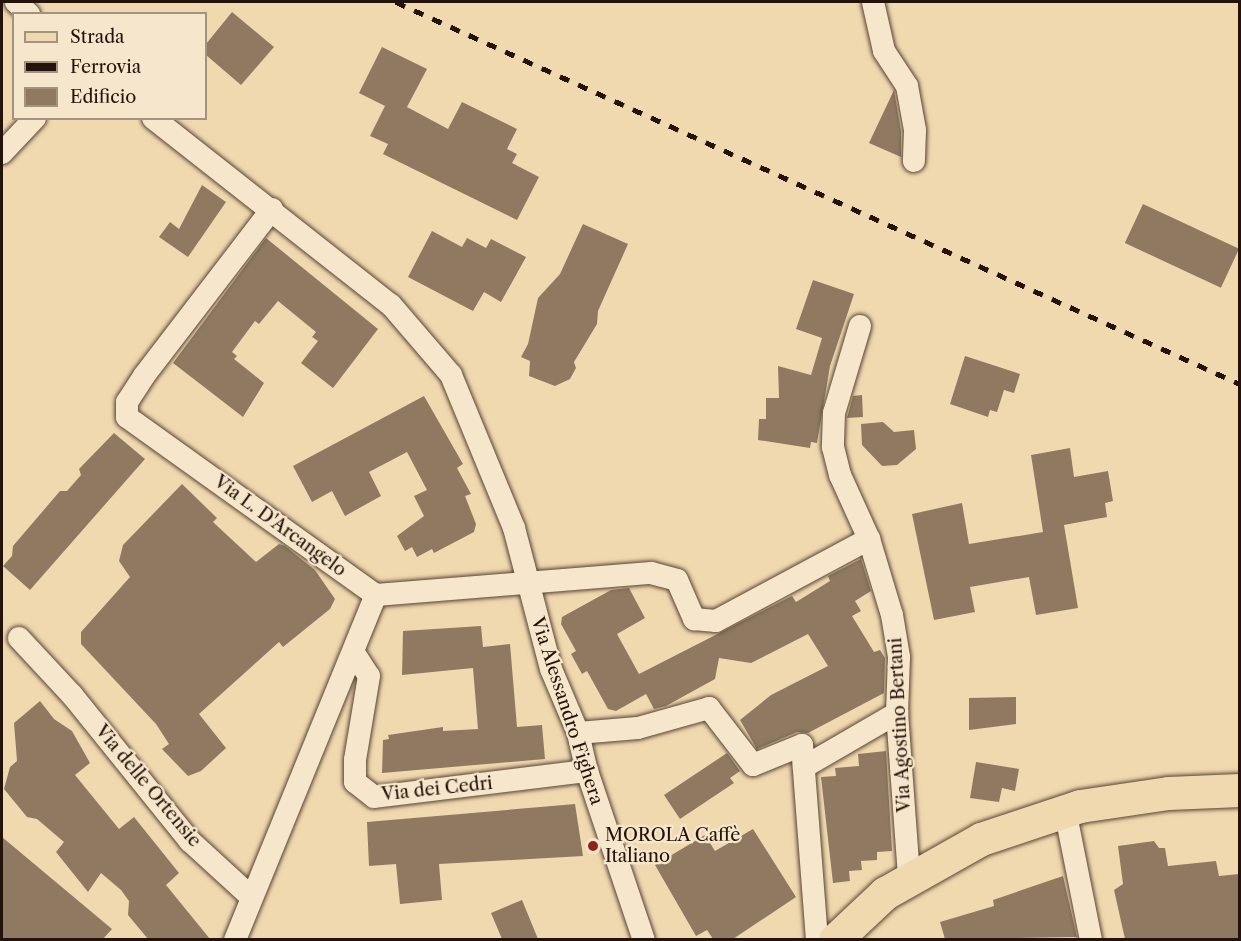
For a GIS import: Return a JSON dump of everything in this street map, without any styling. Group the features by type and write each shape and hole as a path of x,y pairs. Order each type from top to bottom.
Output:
{"main road":[{"path":"835,939 855,918 909,878 981,839 1065,810 1138,797 1239,790"}],"street":[{"path":"873,2 884,51 907,86 915,130 914,161"},
{"path":"2,153 33,120"},
{"name":"Via Alessandro Fighera","path":"156,120 272,209 391,305 451,375 514,528 526,584 551,669 578,732 587,771 644,939"},
{"name":"Via L. D'Arcangelo","path":"272,209 144,376 127,402 127,417 376,595"},
{"name":"Via Agostino Bertani","path":"861,326 834,413 833,447 840,475 869,539 892,615 899,657 897,712 909,878"},
{"path":"235,939 250,896 354,653 376,595 651,573 678,580 694,619 716,621 869,539"},
{"name":"Via delle Ortensie","path":"19,638 79,703 190,840 250,896"},
{"name":"Via dei Cedri","path":"354,653 369,676 355,760 355,782 374,797 587,771"},
{"path":"578,732 638,728 709,708 753,765 803,756 897,712"},
{"path":"803,756 817,939"},
{"path":"1065,810 1090,939"}],"building":[{"path":"232,12 274,47 241,85 207,56 207,43"},
{"path":"382,47 427,69 407,107 448,129 462,102 517,129 507,149 517,154 512,163 539,177 517,220 383,154 388,144 370,136 385,106 359,93"},
{"path":"894,90 901,131 901,157 869,143"},
{"path":"202,185 226,202 188,257 159,237 170,222 179,229"},
{"path":"1143,204 1239,249 1221,288 1125,243"},
{"path":"583,224 628,244 598,311 597,324 574,362 576,368 570,379 555,386 529,376 530,361 521,357 528,344 538,298 560,274"},
{"path":"432,231 462,247 467,238 486,248 491,239 526,257 501,302 484,292 473,311 408,277"},
{"path":"266,238 378,329 333,388 301,363 318,341 312,337 316,332 278,301 259,324 255,321 232,352 237,356 234,359 264,383 243,417 173,363"},
{"path":"813,280 854,294 830,366 817,443 811,442 810,448 758,440 759,419 766,419 766,398 779,398 778,366 811,375 822,338 796,329"},
{"path":"965,356 1020,374 1014,393 1004,390 997,412 990,410 988,417 950,404"},
{"path":"862,395 863,417 847,418 853,396"},
{"path":"424,396 463,464 457,468 471,494 465,496 476,524 474,532 434,553 432,549 417,557 412,547 405,551 397,536 424,516 414,496 427,490 407,452 369,472 381,496 345,516 332,491 312,502 293,466"},
{"path":"883,422 894,432 914,430 916,449 897,465 882,466 862,445 861,424"},
{"path":"114,433 145,459 30,590 3,566 12,556 13,546 60,491 67,491 81,475 79,469"},
{"path":"1070,448 1074,477 1108,471 1113,501 1105,503 1107,517 1064,525 1078,608 1036,615 1029,577 970,587 975,612 934,620 912,514 962,503 969,544 1043,532 1031,455"},
{"path":"182,484 217,518 213,522 256,562 279,544 285,546 315,570 335,599 330,609 283,647 279,642 199,714 226,748 201,771 188,776 162,749 169,744 156,724 81,644 81,632 130,577 119,561 123,545"},
{"path":"861,559 871,591 855,601 861,611 852,616 874,652 880,650 885,658 884,693 808,733 797,732 757,749 740,720 771,695 828,666 808,634 751,663 719,658 715,679 666,706 654,709 646,694 616,711 608,709 587,671 582,674 571,654 576,651 561,624 562,617 611,590 629,588 645,618 617,634 639,674 792,596 796,602 830,581 828,576"},
{"path":"481,626 483,647 510,644 517,727 542,725 545,759 382,773 383,740 389,739 388,735 443,727 443,731 478,729 473,668 402,675 403,631"},
{"path":"1016,697 1016,724 969,730 969,698"},
{"path":"40,701 54,719 72,731 90,763 75,775 119,829 134,817 179,873 166,885 210,939 148,939 128,915 129,901 121,890 101,873 88,892 56,852 64,842 37,819 27,817 4,789 10,767 17,761 14,723"},
{"path":"886,751 892,851 877,852 877,860 861,861 862,870 849,871 850,881 833,883 821,777 836,776 835,768 859,766 858,754"},
{"path":"727,753 740,771 730,778 734,783 680,819 664,795"},
{"path":"976,762 1019,769 1015,791 1002,788 999,802 970,798"},
{"path":"575,804 583,856 439,864 442,900 400,904 396,864 369,866 367,822"},
{"path":"753,829 796,897 733,939 713,939 707,930 696,936 655,865 705,835 715,851"},
{"path":"2,837 112,929 103,939 2,939"},
{"path":"1154,841 1159,848 1165,848 1168,866 1216,861 1219,876 1239,874 1239,939 1125,939 1114,890 1123,884 1118,846"},
{"path":"1063,876 1077,937 945,939 940,922 994,906 993,900"},
{"path":"522,900 538,939 502,939 491,913"}],"railway":[{"path":"396,2 1240,384"}],"place":[{"name":"MOROLA Caffè Italiano","path":"593,846"}]}
